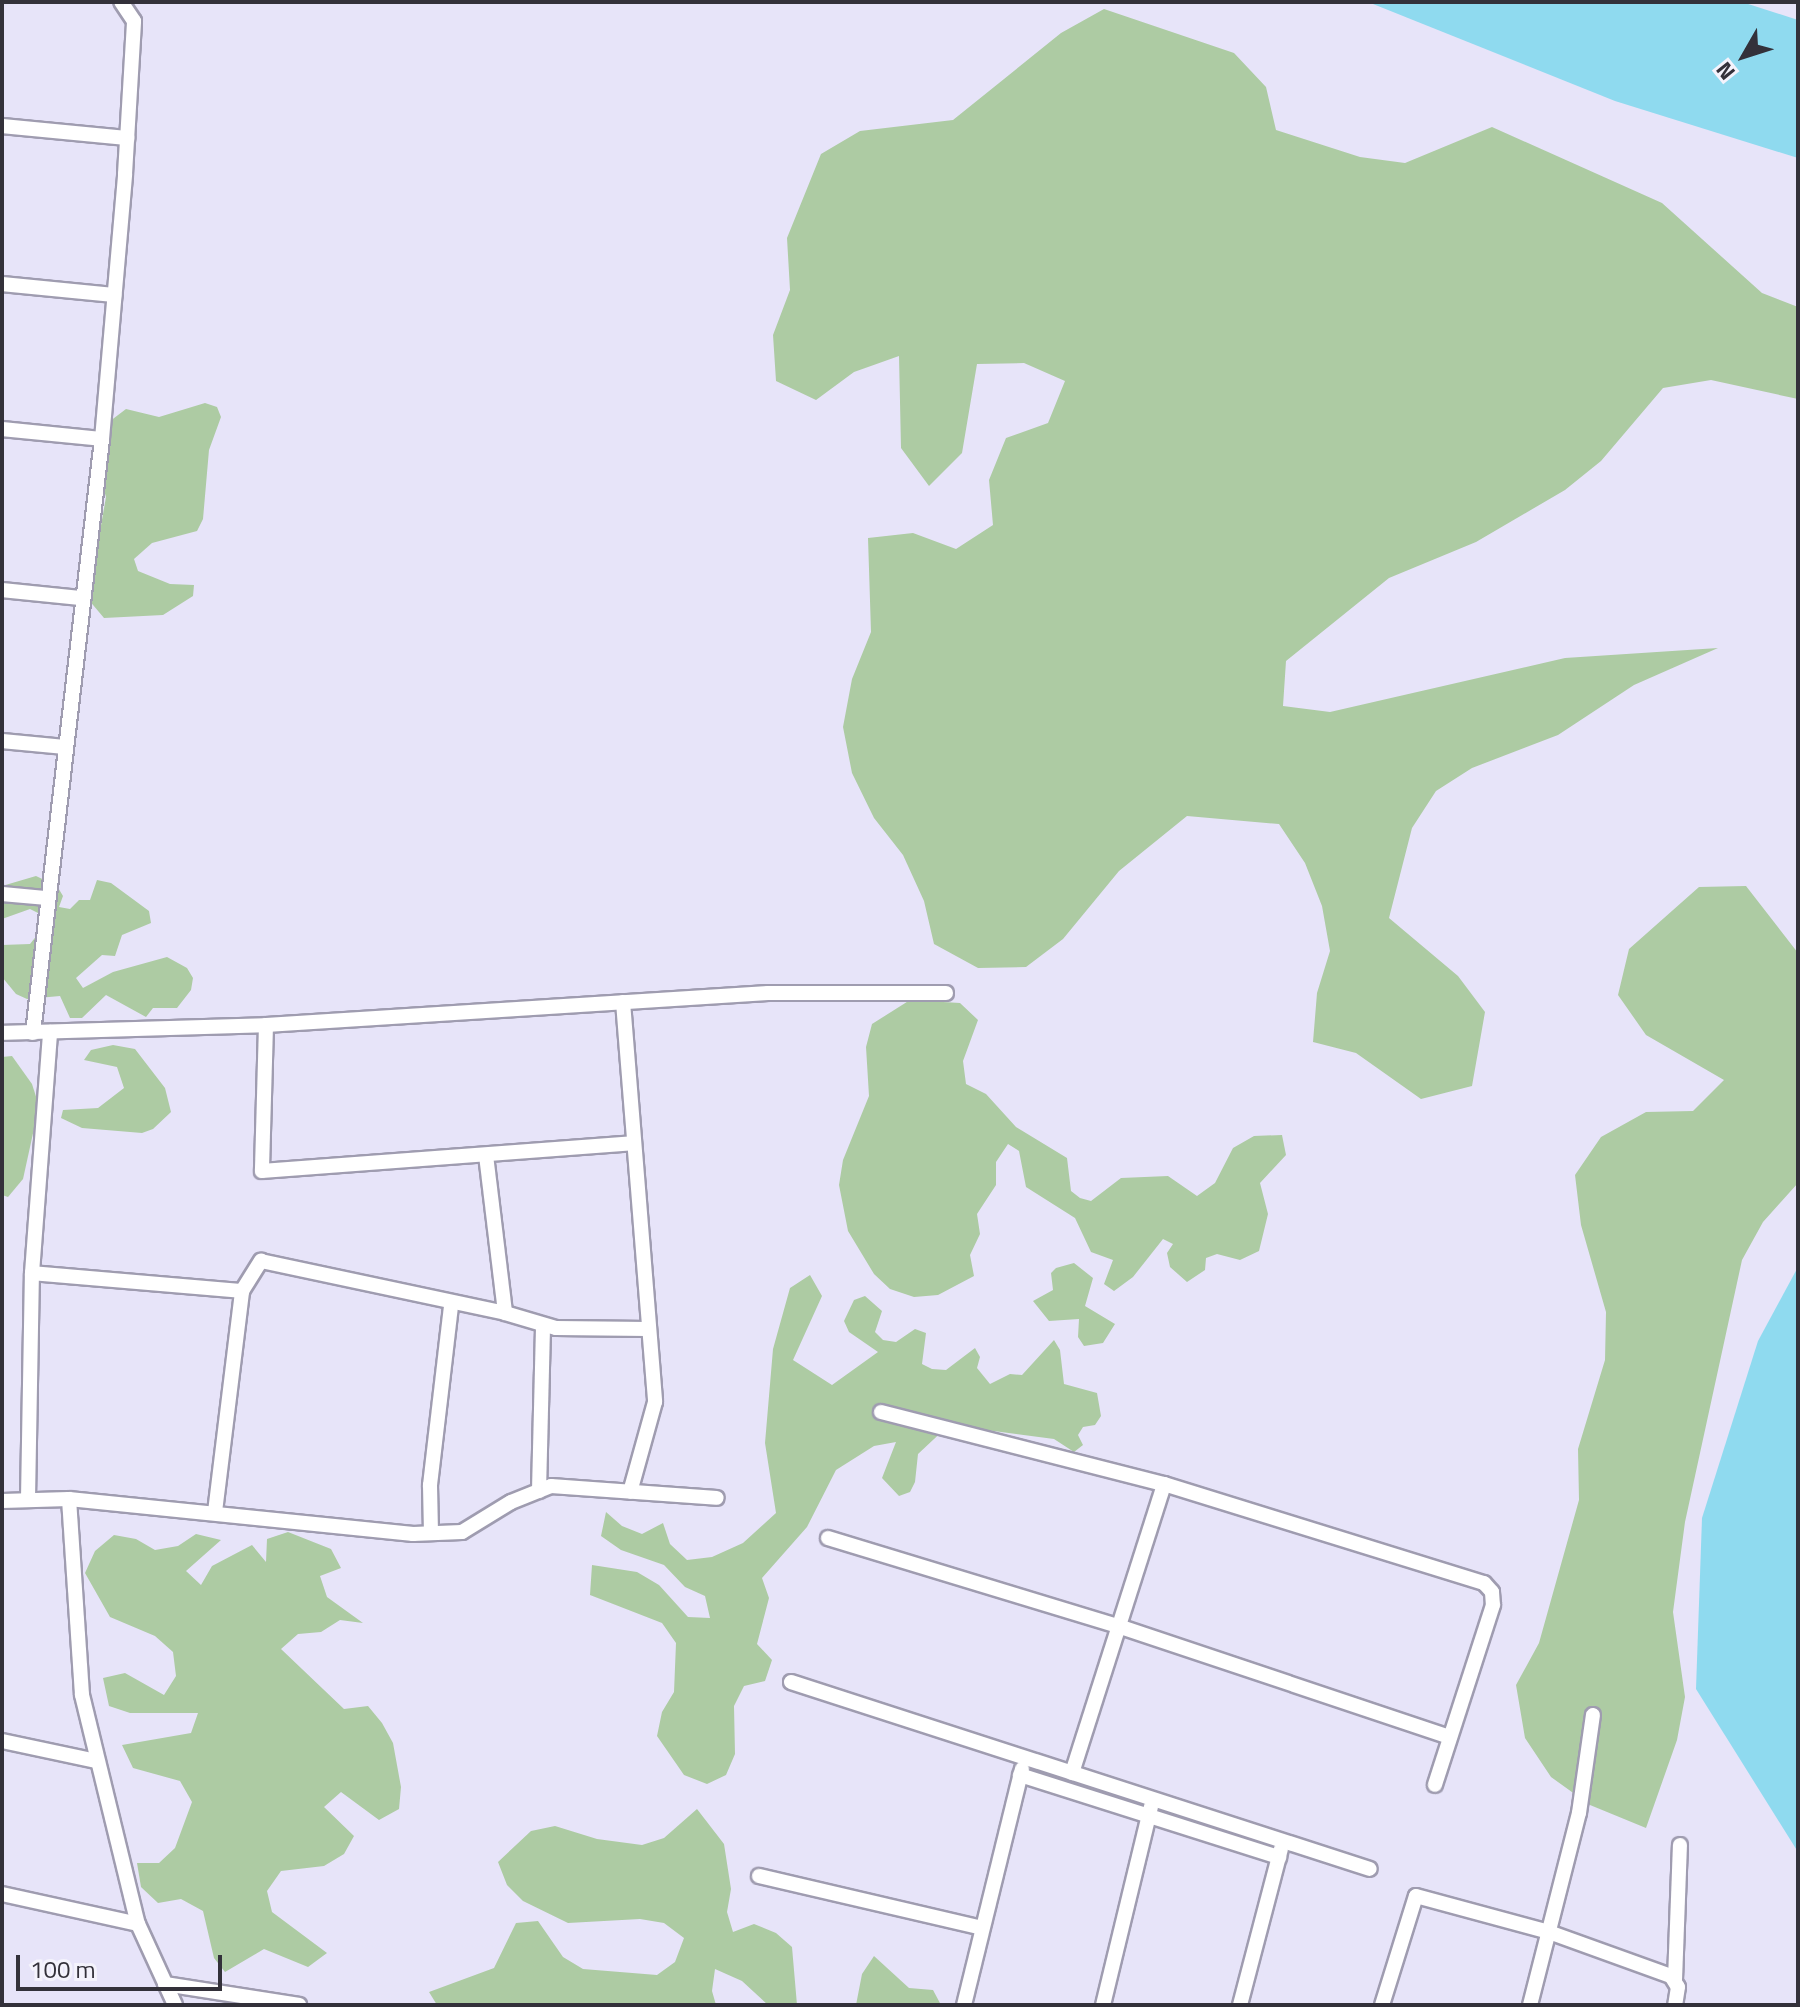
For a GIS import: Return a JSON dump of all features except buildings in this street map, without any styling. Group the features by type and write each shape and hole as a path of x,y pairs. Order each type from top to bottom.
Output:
{"street":[{"path":"33,1033 46,898 102,439 134,21 121,2"},
{"path":"2,126 127,138"},
{"path":"2,284 114,295"},
{"path":"2,429 102,439"},
{"path":"2,590 81,598"},
{"path":"2,741 66,747"},
{"path":"2,894 46,898"},
{"path":"2,1033 266,1025 768,993 946,993"},
{"path":"623,1002 655,1402 630,1492"},
{"path":"266,1025 262,1171 632,1143"},
{"path":"28,1499 32,1273 50,1032"},
{"path":"486,1155 505,1313"},
{"path":"215,1512 242,1291 261,1261 451,1305 505,1313 543,1325 648,1329"},
{"path":"32,1273 242,1291"},
{"path":"431,1533 430,1485 451,1305"},
{"path":"539,1491 543,1325"},
{"path":"881,1412 1164,1484 1484,1583 1492,1592 1493,1605 1435,1785"},
{"path":"1072,1773 1164,1484"},
{"path":"2,1501 69,1499 431,1533 462,1532 551,1486 717,1498"},
{"path":"69,1499 82,1695 138,1924 175,2005"},
{"path":"828,1538 1118,1626 1450,1737"},
{"path":"791,1682 1370,1869"},
{"path":"1530,2005 1546,1931 1579,1813 1593,1715"},
{"path":"2,1741 96,1761"},
{"path":"964,2005 1025,1758"},
{"path":"1020,1775 1279,1857"},
{"path":"1103,2005 1153,1799"},
{"path":"1240,2005 1283,1841"},
{"path":"1675,2005 1680,1845"},
{"path":"759,1876 982,1928"},
{"path":"2,1894 138,1924"},
{"path":"1382,2005 1416,1896 1546,1931 1675,1980"},
{"path":"165,1984 299,2005"}],"green space":[{"path":"1104,9 1234,53 1266,87 1276,130 1360,157 1405,163 1492,127 1662,203 1762,293 1798,307 1798,399 1711,380 1663,388 1601,461 1565,490 1476,542 1389,578 1286,661 1283,706 1330,712 1565,658 1718,648 1634,685 1558,735 1472,768 1436,791 1412,828 1389,918 1458,976 1485,1012 1472,1086 1421,1099 1356,1053 1313,1042 1317,993 1330,951 1322,906 1305,863 1279,824 1187,816 1119,871 1063,939 1026,967 978,968 934,944 924,901 903,855 874,818 852,773 843,727 852,679 871,632 868,538 913,533 956,549 993,525 989,480 1006,438 1048,423 1065,381 1024,363 977,364 962,453 929,486 901,448 899,356 854,372 816,400 776,381 773,335 790,290 787,238 821,154 860,131 953,120 1061,33"},
{"path":"205,403 217,407 221,417 209,450 203,519 197,531 152,543 134,559 138,571 170,584 194,585 193,596 163,615 104,618 88,599 106,497 94,457 97,431 126,409 159,417"},
{"path":"36,876 57,886 63,896 59,907 70,909 79,900 90,900 97,880 111,883 149,911 151,923 122,935 115,956 102,955 76,978 83,988 113,972 167,957 187,968 193,978 191,990 177,1008 153,1008 146,1017 106,995 82,1018 70,1018 60,996 27,999 16,994 2,977 2,945 30,944 50,919 30,909 2,919 2,886"},
{"path":"1746,886 1798,953 1798,1183 1763,1222 1742,1260 1685,1522 1673,1612 1685,1697 1677,1740 1646,1828 1590,1805 1551,1777 1525,1738 1516,1685 1539,1643 1579,1500 1578,1449 1605,1360 1606,1312 1581,1225 1575,1175 1601,1137 1646,1112 1693,1111 1724,1080 1646,1035 1618,995 1629,949 1699,887"},
{"path":"910,1000 960,1003 978,1020 963,1061 966,1084 986,1094 1016,1127 1067,1158 1071,1191 1080,1198 1091,1201 1121,1178 1168,1176 1197,1196 1215,1183 1233,1148 1254,1136 1282,1135 1286,1155 1260,1183 1268,1214 1259,1251 1240,1260 1217,1254 1206,1258 1205,1270 1187,1282 1170,1267 1167,1253 1173,1244 1163,1239 1133,1277 1114,1291 1104,1284 1113,1260 1091,1252 1075,1218 1026,1187 1019,1151 1008,1144 996,1162 996,1185 977,1214 980,1234 970,1255 974,1276 938,1295 914,1297 890,1289 874,1274 848,1231 839,1185 843,1160 869,1096 866,1047 872,1024"},
{"path":"113,1045 135,1049 165,1088 171,1112 153,1129 142,1133 82,1128 61,1118 63,1110 98,1108 124,1088 117,1067 84,1060 91,1050"},
{"path":"12,1056 32,1084 39,1106 23,1179 8,1197 2,1195 2,1057"},
{"path":"1074,1263 1093,1278 1085,1306 1115,1324 1103,1343 1084,1346 1078,1337 1079,1319 1049,1321 1033,1301 1053,1290 1051,1273 1056,1268"},
{"path":"810,1275 822,1296 793,1360 832,1385 878,1352 849,1332 844,1321 854,1300 865,1296 882,1311 875,1332 883,1340 896,1342 915,1329 926,1333 922,1364 932,1369 946,1370 975,1348 980,1357 977,1368 990,1384 1010,1374 1022,1375 1054,1340 1060,1350 1064,1384 1097,1393 1101,1416 1095,1425 1083,1427 1078,1435 1083,1445 1074,1452 1054,1439 949,1425 918,1454 915,1482 910,1492 899,1496 882,1478 896,1442 874,1446 836,1470 807,1527 762,1578 769,1598 757,1644 772,1660 765,1681 744,1686 734,1706 735,1754 726,1775 707,1784 684,1775 657,1736 662,1712 674,1692 676,1643 662,1623 590,1595 592,1565 637,1572 659,1585 688,1617 710,1618 705,1596 685,1587 664,1565 621,1550 601,1536 606,1512 622,1526 642,1534 663,1523 670,1544 687,1560 712,1557 743,1543 776,1513 765,1443 773,1349 790,1288"},
{"path":"288,1532 331,1549 341,1568 320,1576 327,1597 363,1623 340,1620 321,1632 298,1634 281,1649 344,1709 368,1706 382,1723 393,1743 401,1787 399,1809 379,1820 341,1792 324,1807 354,1836 344,1854 324,1866 281,1871 267,1891 272,1912 327,1953 308,1967 264,1949 225,1972 214,1958 203,1911 181,1899 158,1903 141,1887 137,1863 159,1863 175,1848 192,1802 180,1781 133,1768 122,1745 191,1733 198,1713 130,1713 109,1706 103,1678 125,1673 164,1695 176,1676 173,1652 155,1636 110,1617 85,1573 95,1551 114,1535 136,1539 155,1550 178,1546 196,1534 221,1540 186,1571 201,1585 212,1566 252,1545 266,1562 267,1539"},
{"path":"697,1809 724,1844 731,1889 727,1912 733,1932 754,1924 776,1933 792,1947 797,2005 768,2005 742,1981 715,1969 712,1991 716,2005 437,2005 429,1992 494,1968 516,1923 538,1921 563,1957 583,1969 657,1975 675,1962 684,1938 664,1923 640,1919 568,1923 523,1901 507,1885 498,1862 531,1831 555,1826 597,1839 642,1845 664,1838"},
{"path":"874,1956 909,1988 933,1990 941,2005 856,2005 862,1974"}],"water":[{"path":"1368,2 1742,2 1798,20 1798,158 1615,101"},
{"path":"1798,1267 1798,1852 1696,1689 1702,1518 1758,1341"}]}
